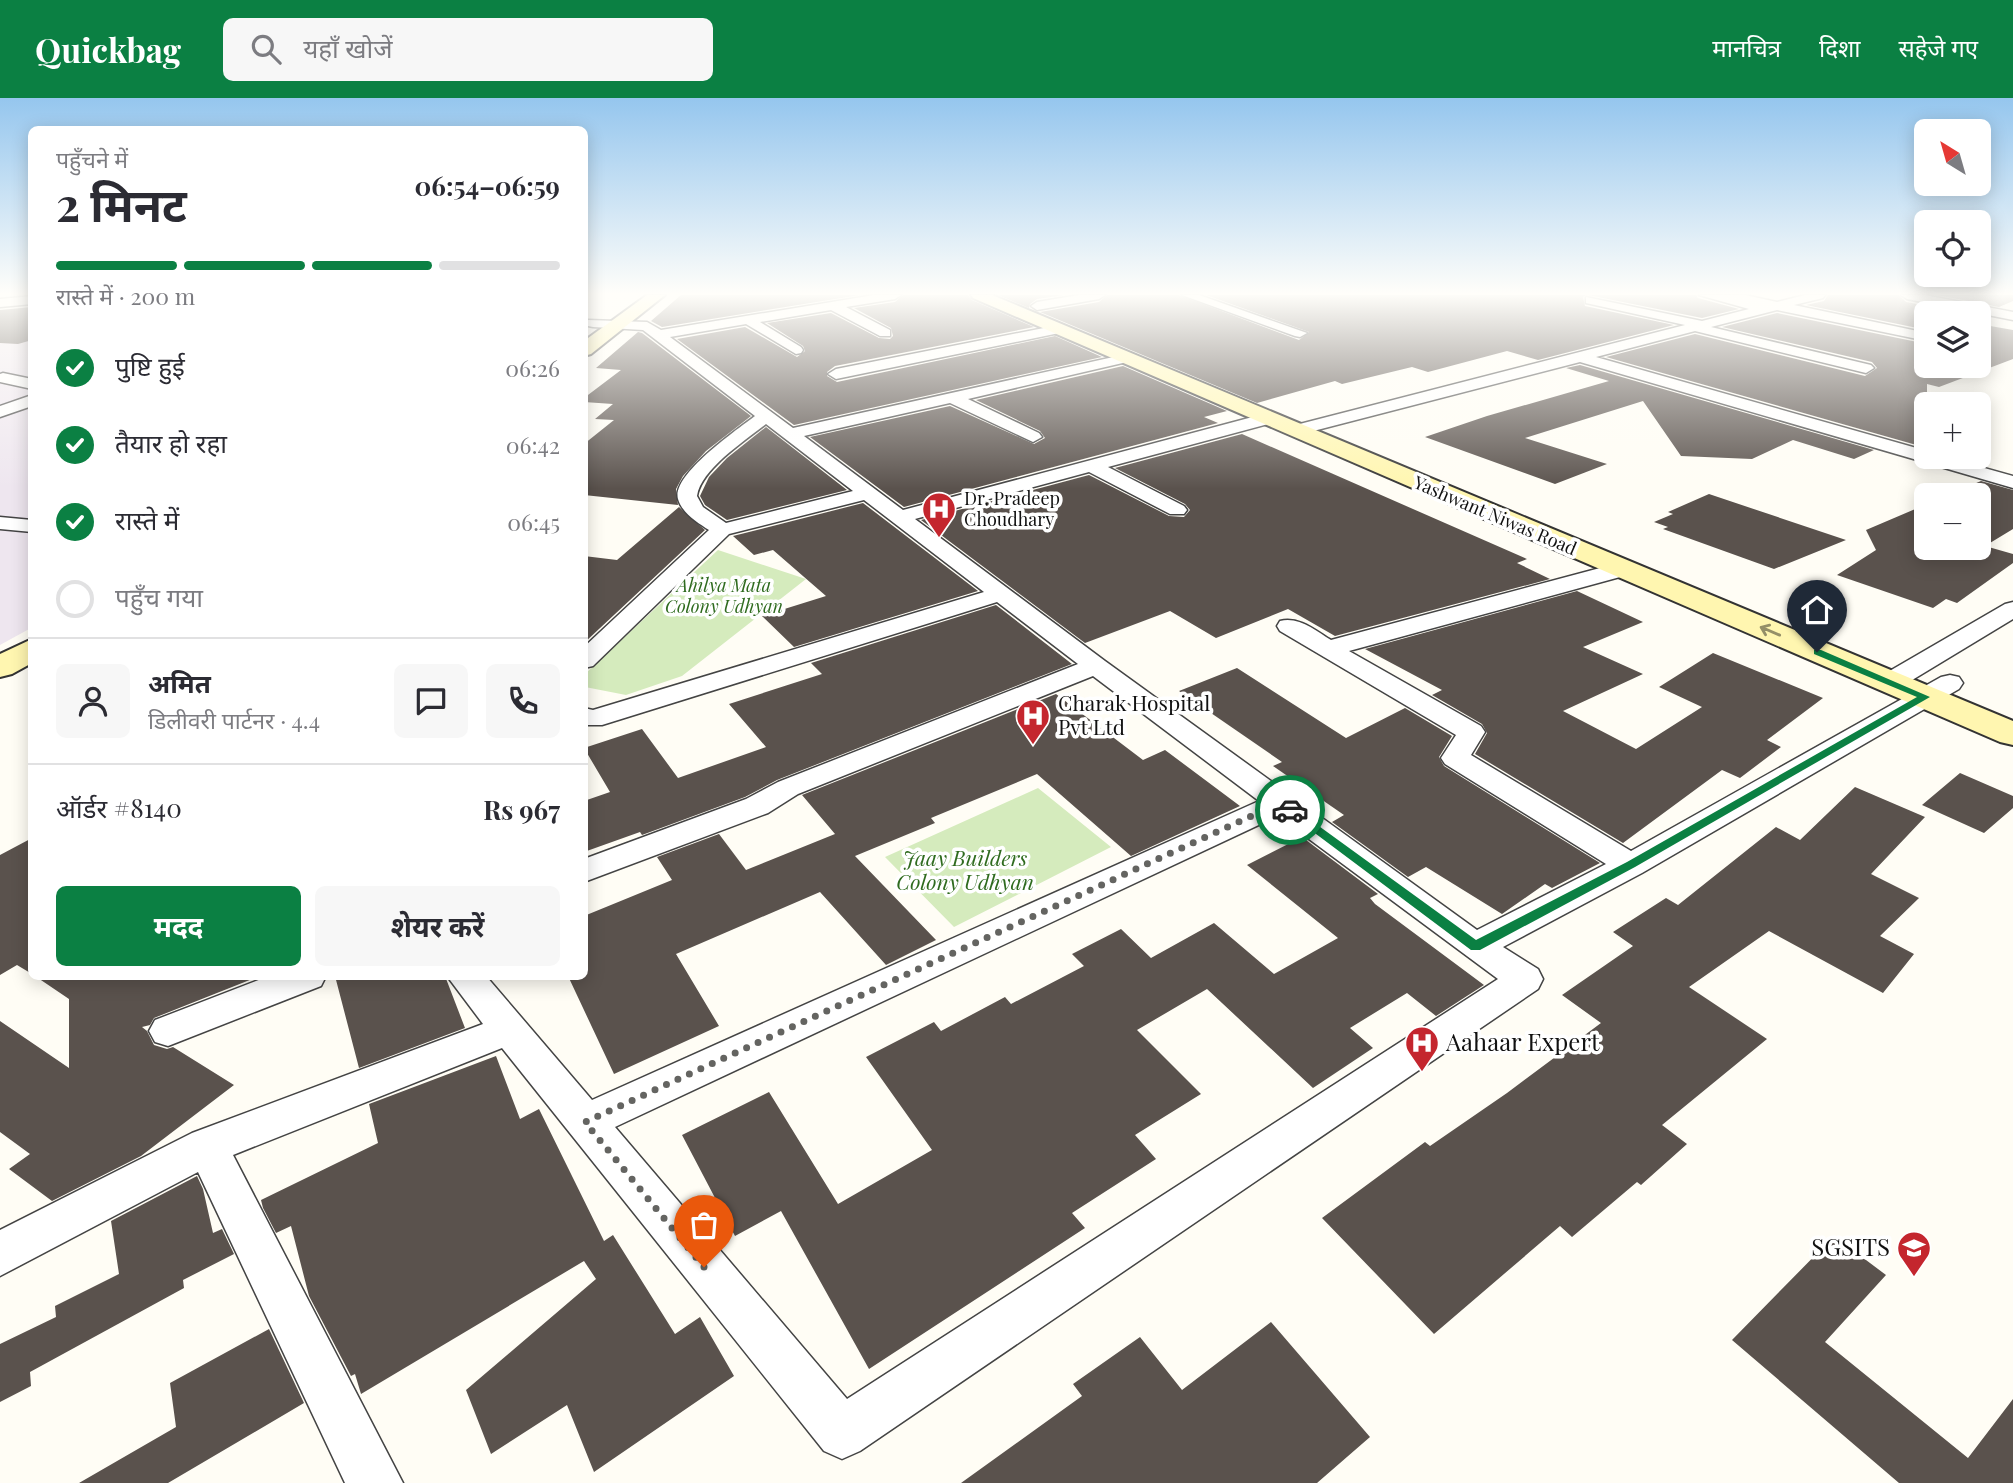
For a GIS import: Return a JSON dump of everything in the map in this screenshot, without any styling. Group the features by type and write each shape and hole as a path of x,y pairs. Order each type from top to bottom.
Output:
{"main road":[{"name":"Yashwant Niwas Road","path":"1131,360 1890,682 1938,690 2013,709"},
{"name":"Yashwant Niwas Road","path":"1166,360 1914,668 1938,690 2013,734"},
{"path":"0,667 28,651"},
{"path":"0,695 28,680"}],"street":[{"path":"469,980 842,1433 1525,979 1475,946 1280,803 690,360"},
{"path":"836,374 907,360"},
{"path":"791,434 1120,360"},
{"path":"1294,431 1564,360"},
{"path":"1591,360 2013,482"},
{"path":"1832,360 1866,368"},
{"path":"3,378 28,383"},
{"path":"953,398 1033,437"},
{"path":"0,412 28,402"},
{"path":"722,530 694,508 687,497 688,485 707,465 766,416"},
{"path":"899,517 1266,419"},
{"path":"1091,466 1177,510"},
{"path":"588,657 722,530 868,493"},
{"path":"0,523 28,526"},
{"path":"1327,649 1623,569"},
{"path":"588,718 592,719 1001,594"},
{"path":"1890,682 2013,609"},
{"path":"1289,626 1471,732 1455,758 1631,864"},
{"path":"588,869 757,806 788,788 1096,666"},
{"path":"1475,946 1631,864 1938,690"},
{"path":"585,1122 1280,803"},
{"path":"168,1031 298,980"},
{"path":"0,1254 207,1146 510,1029"},
{"path":"207,1146 362,1462 376,1483"}],"shaded area":[{"path":"0,360 28,360 28,630 0,645"}],"green space":[{"name":"Ahilya Mata Colony Udhyan","path":"718,550 806,579 682,676 626,695 588,688 588,671"},
{"name":"Jaay Builders Colony Udhyan","path":"1038,788 1111,847 954,927 885,857"}],"building":[{"path":"606,360 677,360 751,416 706,451 683,476 676,489 678,505 588,495 588,441 614,420 595,419 613,404 588,402 588,395 621,370 596,368"},
{"path":"705,360 867,360 835,366 827,372 827,376 837,382 943,360 1090,360 794,425"},
{"path":"1154,360 1475,360 1428,372 1412,367 1342,384 1335,381 1257,403"},
{"path":"1615,360 1799,360 1865,376 1877,368 1872,362 1862,360 1914,360 1914,378 1963,378 1939,387 1927,384 1927,392 1914,392 1914,444"},
{"path":"1991,360 2011,360 1991,367"},
{"path":"1580,365 1874,450 1854,459 1793,440 1752,459 1681,456 1643,401 1525,438 1607,464 1555,484 1425,437 1609,381 1566,368"},
{"path":"1123,366 1227,411 1204,417 1218,423 904,507 810,437 950,406 1034,444 1045,438 1040,431 976,400"},
{"path":"766,427 847,490 727,520 705,505 700,496 709,477 727,458"},
{"path":"1242,434 1527,559 1517,563 1550,579 1335,636 1288,609 1216,638 1170,611 1085,643 921,520 1089,475 1169,516 1184,517 1190,510 1185,504 1115,468"},
{"path":"1991,484 2013,490 2013,529 1991,542"},
{"path":"1709,494 1846,540 1774,569 1663,529 1668,527 1654,522 1673,514 1668,512"},
{"path":"863,503 978,591 794,647 762,616 826,596 773,550 754,555 733,536"},
{"path":"679,507 705,530 588,639 588,556 617,560"},
{"path":"1914,510 1914,560 1991,560 1991,548 2013,554 2013,563 1957,603 1946,599 1933,608 1837,575 1876,550 1866,530"},
{"path":"1577,591 1643,622 1583,647 1643,674 1563,711 1636,749 1702,707 1659,687 1713,653 1823,698 1767,740 1781,747 1740,778 1722,770 1623,843 1475,754 1487,733 1482,724 1432,695 1442,690 1365,649"},
{"path":"996,605 1072,664 777,780 745,797 642,835 640,832 588,851 588,800 610,792 588,755 588,747 642,729 678,778 766,747 729,704 822,674 811,663"},
{"path":"1237,668 1346,738 1405,708 1452,736 1439,757 1444,766 1600,863 1552,888 1545,884 1502,914 1426,867 1408,877 1332,822 1344,815 1273,766 1282,762 1179,691"},
{"path":"1056,694 1143,760 1165,750 1240,806 1131,856 1037,774 931,818 935,823 855,856 936,940 886,965 820,892 676,954 719,1026 614,1074 570,980 588,980 588,914 672,880 657,857 719,834 746,870 835,834 802,795"},
{"path":"1960,773 2013,796 2013,808 1984,833 1922,805"},
{"path":"1855,787 1925,817 1871,874 1919,898 1880,936 1914,954 1883,993 1769,931 1689,987 1767,1039 1662,1125 1687,1144 1641,1185 1637,1182 1572,1237 1560,1226 1434,1334 1322,1218 1425,1142 1430,1146 1507,1093 1601,1023 1562,995 1633,946 1613,932 1666,898 1678,905 1776,827 1800,840"},
{"path":"1302,837 1378,894 1370,898 1375,904 1484,985 1436,1016 1407,993 1350,1028 1373,1048 1313,1088 1207,989 1137,1030 1201,1094 1135,1135 1156,1159 1072,1213 1085,1228 869,1369 781,1211 735,1236 682,1135 769,1092 838,1204 932,1150 866,1057 934,1022 941,1031 1005,997 1011,1004 1084,966 1072,954 1121,929 1151,958 1214,923 1274,974 1338,938 1247,865"},
{"path":"28,840 28,972 17,965 0,975 0,855"},
{"path":"41,980 250,980 154,1018 150,1025 142,1027 154,1045 167,1049 173,1047 234,1085 141,1156 52,1201 9,1169 30,1154 0,1132 0,1021 69,1068 69,999"},
{"path":"336,980 447,980 465,1028 359,1068"},
{"path":"496,1056 520,1119 539,1109 604,1241 613,1235 675,1334 700,1317 734,1376 594,1472 567,1405 491,1454 466,1390 596,1279 584,1261 361,1394 355,1374 351,1376 309,1296 291,1226 276,1233 261,1200 378,1143 369,1104"},
{"path":"197,1176 203,1189 213,1233 222,1229 234,1254 183,1280 184,1288 30,1372 31,1386 0,1402 0,1344 56,1317 55,1306 119,1274 111,1221"},
{"path":"1834,1236 1886,1275 1825,1342 1968,1458 2013,1399 2013,1483 1899,1483 1732,1340"},
{"path":"1271,1322 1370,1437 1317,1483 961,1483 1082,1396 1073,1384 1140,1337 1182,1390"},
{"path":"269,1329 304,1403 168,1483 79,1483 176,1427 170,1383"}],"way so far":[{"path":"704,1267 585,1122 1280,803 1290,810"}],"place":[{"name":"Dr. Pradeep Choudhary","path":"939,539"},
{"name":"Charak Hospital Pvt Ltd","path":"1033,746"},
{"name":"Aahaar Expert","path":"1422,1073"},
{"name":"SGSITS","path":"1914,1278"}],"route":[{"path":"1290,810 1475,946 1631,864 1925,697 1817,652"}]}
